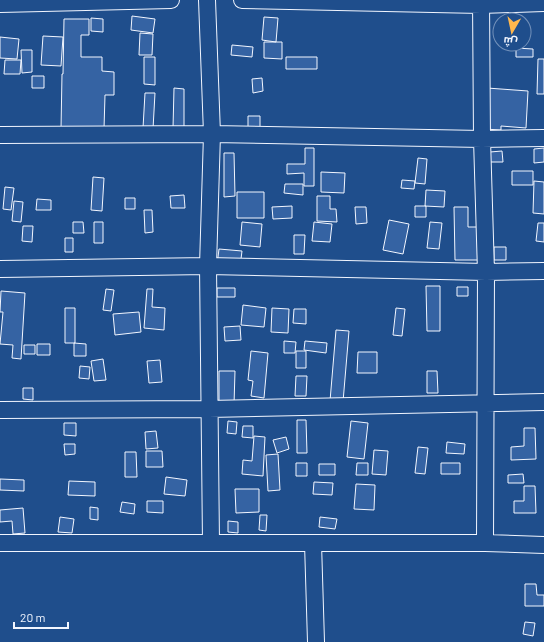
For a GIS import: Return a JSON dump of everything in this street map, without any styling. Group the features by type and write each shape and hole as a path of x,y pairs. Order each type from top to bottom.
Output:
{"street":[{"path":"0,4 171,0"},
{"path":"206,0 212,134 208,266 211,543"},
{"path":"242,0 544,3"},
{"path":"481,3 482,139 486,272 485,543"},
{"path":"0,135 212,134 482,139 544,138"},
{"path":"0,269 208,266 486,272 544,271"},
{"path":"0,410 209,409 544,402"},
{"path":"0,543 544,544"},
{"path":"313,543 316,642"}],"building":[{"path":"132,16 155,19 153,33 131,30"},
{"path":"264,17 278,18 276,42 262,40"},
{"path":"91,18 103,19 103,32 91,31"},
{"path":"64,19 89,19 89,35 81,35 81,57 102,57 102,71 114,72 114,95 105,95 104,129 61,129"},
{"path":"140,33 153,34 152,55 139,55"},
{"path":"43,36 63,37 61,66 41,65"},
{"path":"0,37 19,39 17,59 0,58"},
{"path":"264,42 282,42 282,59 264,58"},
{"path":"232,45 253,47 252,57 231,55"},
{"path":"533,49 533,57 516,57 516,52 532,52"},
{"path":"21,50 32,50 32,72 22,73"},
{"path":"144,57 155,57 155,85 144,84"},
{"path":"286,57 317,57 317,69 286,69"},
{"path":"538,59 544,59 544,94 537,94"},
{"path":"5,60 21,60 20,74 4,74"},
{"path":"32,76 44,76 44,88 32,88"},
{"path":"262,78 263,91 253,93 252,79"},
{"path":"174,88 184,89 184,128 173,128"},
{"path":"487,88 528,91 526,128 501,126 501,130 484,129"},
{"path":"145,93 155,93 153,129 143,128"},
{"path":"248,116 260,116 260,129 248,129"},
{"path":"305,148 314,148 314,186 304,186 304,173 287,174 287,164 305,164"},
{"path":"544,148 544,162 534,163 534,149"},
{"path":"502,151 503,162 490,162 490,152"},
{"path":"224,153 234,153 235,196 224,197"},
{"path":"418,158 427,159 425,184 415,183"},
{"path":"512,171 533,171 533,185 512,185"},
{"path":"321,172 345,173 344,193 321,192"},
{"path":"93,177 104,178 102,211 91,210"},
{"path":"402,180 415,181 414,189 401,188"},
{"path":"534,181 544,182 544,214 533,213"},
{"path":"285,184 303,184 303,195 284,193"},
{"path":"5,187 14,188 11,210 3,209"},
{"path":"426,190 445,191 444,207 425,206"},
{"path":"237,192 264,192 264,218 237,218"},
{"path":"184,195 185,208 171,208 170,196"},
{"path":"317,196 330,196 330,209 336,209 337,222 317,221"},
{"path":"125,198 135,198 135,209 125,209"},
{"path":"37,199 51,200 51,210 36,210"},
{"path":"14,201 23,202 21,222 12,221"},
{"path":"292,206 292,218 273,219 272,207"},
{"path":"415,206 426,206 426,217 415,217"},
{"path":"355,207 366,207 367,223 356,224"},
{"path":"454,207 468,207 468,227 477,227 478,260 455,260"},
{"path":"144,210 152,210 153,232 145,233"},
{"path":"389,220 409,224 403,254 383,250"},
{"path":"73,222 83,222 84,233 73,233"},
{"path":"94,222 103,222 103,243 94,243"},
{"path":"242,222 262,224 260,247 240,245"},
{"path":"314,222 332,224 330,242 312,241"},
{"path":"430,222 442,223 439,249 427,248"},
{"path":"538,223 544,223 544,242 536,241"},
{"path":"23,226 33,226 32,242 22,241"},
{"path":"294,235 305,235 304,254 294,254"},
{"path":"65,238 73,238 73,252 65,252"},
{"path":"494,247 506,247 506,260 494,260"},
{"path":"219,249 242,251 240,267 217,265"},
{"path":"426,286 440,286 440,331 427,331"},
{"path":"457,287 468,287 468,296 457,296"},
{"path":"217,288 235,288 235,297 217,297"},
{"path":"106,289 114,290 111,311 103,310"},
{"path":"147,289 153,289 152,307 165,308 164,330 144,328"},
{"path":"1,291 25,293 21,359 12,358 13,345 0,344 3,312 0,312"},
{"path":"243,305 266,308 264,327 241,325"},
{"path":"65,308 75,308 75,343 65,343"},
{"path":"272,308 289,309 288,333 271,332"},
{"path":"396,308 405,309 402,336 393,335"},
{"path":"294,309 306,309 306,324 293,323"},
{"path":"139,312 141,332 115,335 113,314"},
{"path":"240,326 241,340 225,341 224,327"},
{"path":"336,330 349,331 343,402 330,401"},
{"path":"284,341 296,342 295,353 284,353"},
{"path":"305,341 327,343 326,353 304,350"},
{"path":"74,343 86,344 86,356 74,356"},
{"path":"37,344 50,344 50,355 37,355"},
{"path":"24,345 35,345 35,354 24,354"},
{"path":"251,351 268,353 264,398 251,396 253,381 248,380"},
{"path":"296,351 306,351 306,368 296,368"},
{"path":"358,352 377,352 377,373 357,373"},
{"path":"103,359 106,380 94,381 91,361"},
{"path":"160,360 162,382 149,383 147,361"},
{"path":"80,366 90,367 89,379 79,378"},
{"path":"219,371 235,371 234,405 219,405"},
{"path":"427,371 437,371 438,393 427,393"},
{"path":"296,376 307,376 306,396 295,396"},
{"path":"23,388 33,388 33,400 23,399"},
{"path":"297,420 306,420 307,453 297,453"},
{"path":"228,421 237,422 236,434 227,433"},
{"path":"351,421 368,423 364,459 347,457"},
{"path":"64,423 76,423 76,436 64,435"},
{"path":"243,426 253,426 253,438 242,437"},
{"path":"524,428 535,428 536,459 511,460 511,447 524,446"},
{"path":"156,431 158,448 146,449 145,432"},
{"path":"254,436 265,437 263,476 242,474 243,460 252,461"},
{"path":"286,437 289,449 277,453 273,440"},
{"path":"447,442 465,444 464,454 446,453"},
{"path":"64,444 75,444 75,454 65,455"},
{"path":"418,447 428,448 425,474 415,473"},
{"path":"374,450 388,451 386,475 372,474"},
{"path":"146,451 162,451 163,467 146,467"},
{"path":"125,452 136,452 137,477 125,477"},
{"path":"278,454 280,490 268,491 266,455"},
{"path":"296,463 307,463 307,476 296,476"},
{"path":"357,463 368,463 368,475 356,475"},
{"path":"441,463 460,463 460,474 441,474"},
{"path":"319,464 335,464 335,475 319,475"},
{"path":"523,474 524,483 508,483 508,475"},
{"path":"166,477 187,480 185,496 164,494"},
{"path":"0,479 24,480 24,491 0,490"},
{"path":"69,481 95,482 95,496 68,495"},
{"path":"314,482 333,483 332,495 313,494"},
{"path":"356,484 375,485 374,510 354,509"},
{"path":"524,486 535,486 536,513 514,513 514,501 524,501"},
{"path":"235,489 259,489 259,512 236,513"},
{"path":"147,501 163,501 163,513 147,512"},
{"path":"122,502 135,504 134,514 120,512"},
{"path":"90,507 98,508 98,520 90,519"},
{"path":"23,508 25,533 13,534 12,521 0,522 0,510"},
{"path":"260,515 267,515 266,531 259,530"},
{"path":"60,517 74,519 72,533 58,532"},
{"path":"320,517 337,519 335,529 319,527"},
{"path":"228,521 238,522 238,533 228,532"},
{"path":"525,584 536,584 537,595 544,595 544,606 525,606"},
{"path":"525,622 535,623 533,636 523,634"}]}
